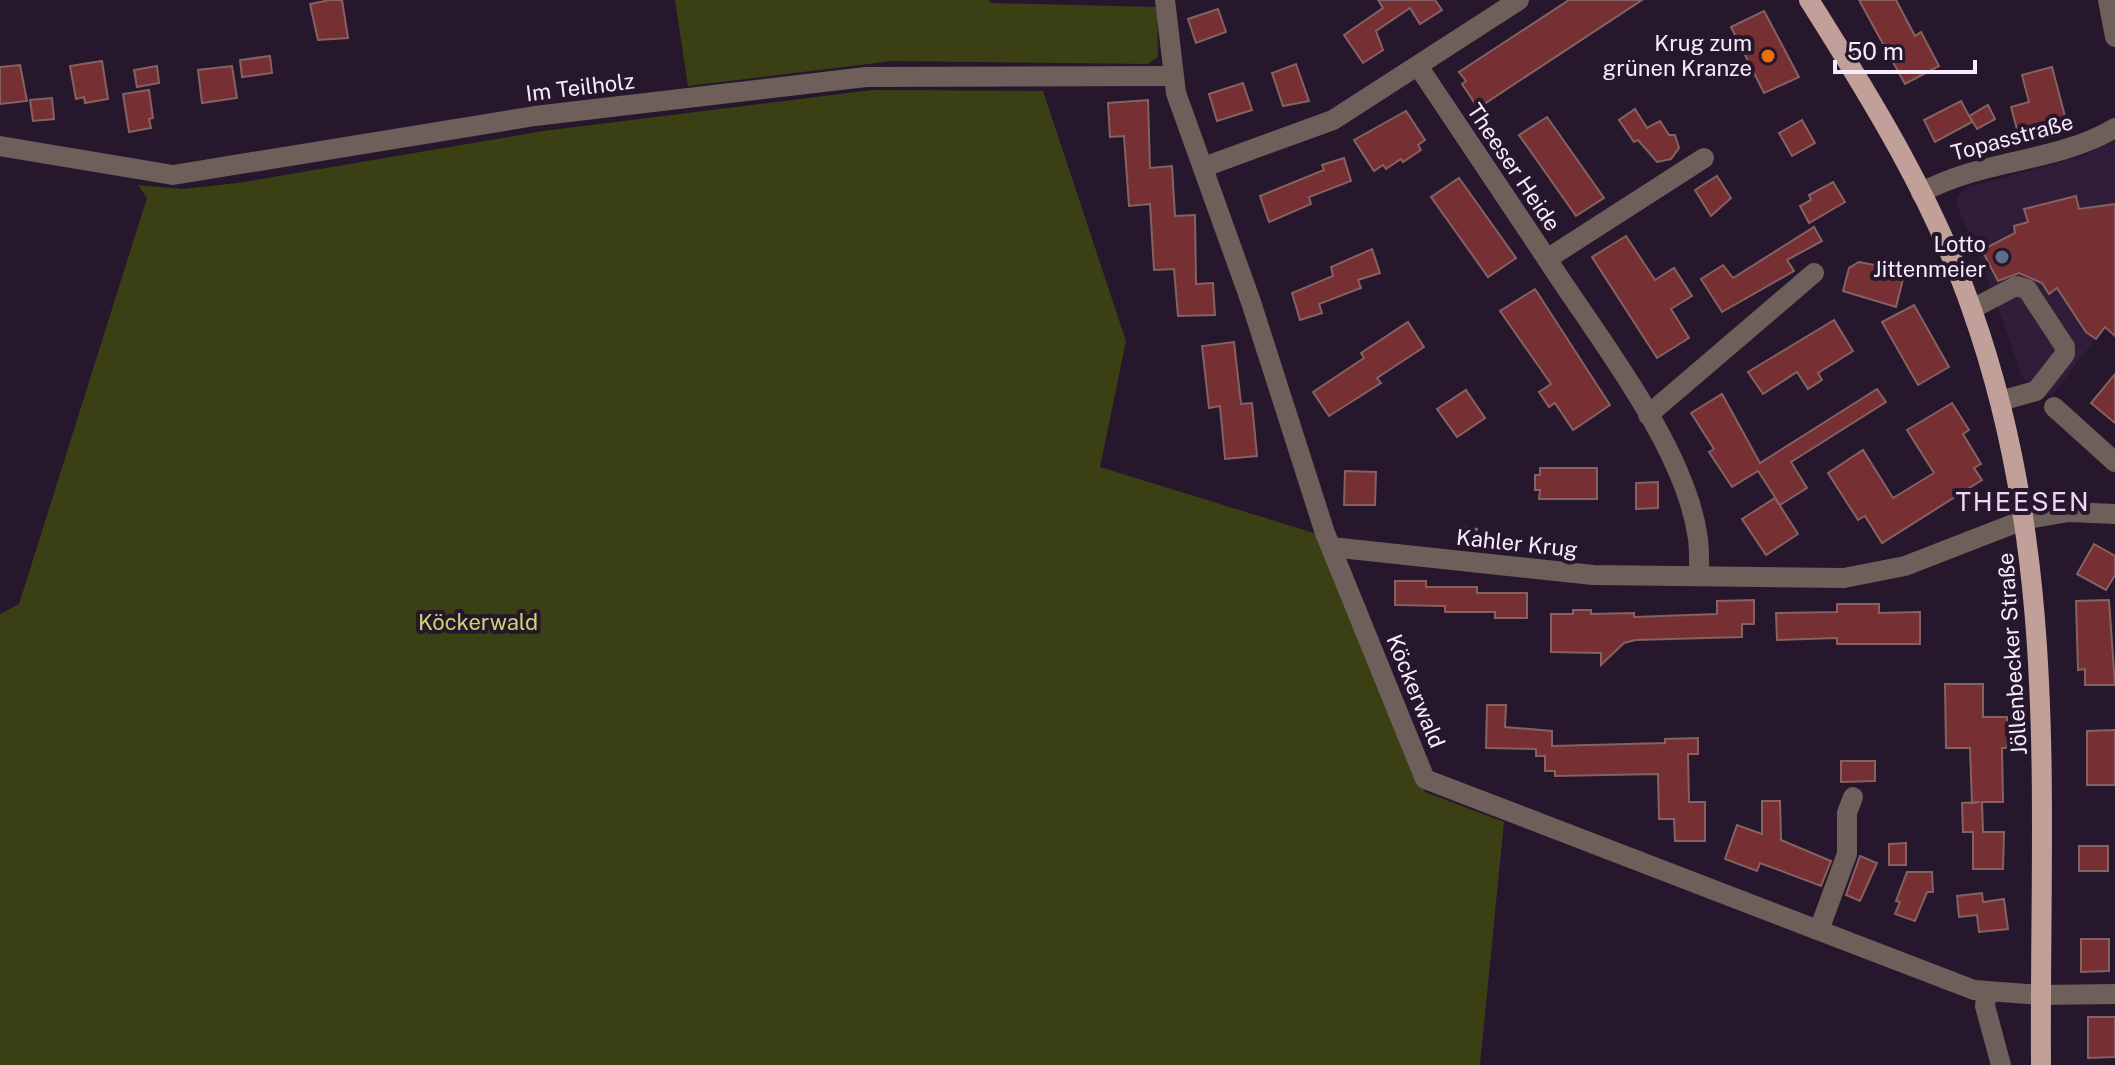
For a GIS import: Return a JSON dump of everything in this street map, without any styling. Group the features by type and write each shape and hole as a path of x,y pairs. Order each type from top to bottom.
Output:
{"main road":[{"name":"Jöllenbecker Straße","path":"1809,0 1872,102 1921,193 1972,309 2000,401 2026,519 2039,642 2043,748 2041,1065"}],"street":[{"name":"Köckerwald","path":"1165,0 1172,76 1331,547 1425,779 1987,992 2115,994"},
{"path":"1204,167 1322,125 1519,0"},
{"path":"2108,0 2115,37"},
{"name":"Theeser Heide","path":"1418,66 1547,259 1704,158"},
{"name":"Im Teilholz","path":"0,146 173,175 535,116 866,77 1172,76"},
{"name":"Topasstraße","path":"1921,193 1961,175 2089,141 2115,128"},
{"path":"1547,259 1648,415 1673,462 1694,518 1699,576"},
{"path":"1648,415 1814,273"},
{"path":"1972,309 2016,286 2027,289 2065,347 2065,354 2036,391 2000,401"},
{"path":"2054,407 2115,462"},
{"name":"Kahler Krug","path":"1331,547 1562,573 1844,578 1881,574 1939,555 2026,519 2069,512 2115,514"},
{"path":"1819,930 1847,854 1847,813 1853,797"},
{"path":"1987,992 1985,1006 2001,1065"}],"shaded area":[{"path":"2115,141 2115,313 2052,396 2022,377 1987,276 1956,203 1957,196 1968,187 2080,157"}],"green space":[{"path":"675,0 989,0 990,3 1157,7 1158,57 1147,64 892,61 688,86"},
{"name":"Köckerwald","path":"872,90 1043,91 1126,341 1100,467 1327,537 1425,792 1504,822 1480,1065 0,1065 0,614 19,604 147,198 138,185 182,189 238,183 543,131"}],"building":[{"path":"342,0 348,38 318,40 310,4"},
{"path":"1378,0 1435,0 1442,10 1420,24 1410,8 1376,31 1383,50 1363,63 1344,35 1383,8"},
{"path":"1569,0 1642,0 1478,108 1462,84 1466,81 1459,72"},
{"path":"1859,0 1896,0 1915,36 1921,32 1939,66 1905,84"},
{"path":"1218,9 1226,32 1196,43 1188,19"},
{"name":"Krug zum grünen Kranze","path":"1764,11 1799,77 1764,93 1731,27"},
{"path":"270,56 272,73 242,77 240,60"},
{"path":"102,61 108,99 85,103 84,97 76,99 70,66"},
{"path":"1296,64 1309,101 1283,106 1272,73"},
{"path":"20,65 27,101 0,104 0,67"},
{"path":"157,66 159,83 137,87 134,70"},
{"path":"232,66 237,98 202,103 198,70"},
{"path":"2052,67 2066,120 2018,133 2011,107 2029,102 2022,75"},
{"path":"1243,83 1252,110 1217,121 1209,94"},
{"path":"149,90 153,118 149,119 151,128 129,132 123,94"},
{"path":"52,98 54,119 33,121 30,100"},
{"path":"1148,100 1150,168 1172,166 1175,216 1195,215 1196,284 1213,283 1215,315 1178,316 1174,269 1154,270 1150,204 1129,206 1124,136 1110,137 1108,103"},
{"path":"1961,101 1969,116 1988,105 1995,119 1977,129 1970,117 1972,122 1935,142 1924,120"},
{"path":"1635,109 1647,128 1660,121 1669,135 1675,135 1679,148 1671,159 1657,162 1638,140 1634,142 1619,120"},
{"path":"1406,111 1425,140 1418,145 1421,150 1403,162 1401,159 1386,169 1383,165 1374,171 1354,140"},
{"path":"1547,117 1604,198 1576,216 1519,135"},
{"path":"1802,120 1815,143 1792,156 1779,133"},
{"path":"1344,158 1351,181 1309,197 1311,204 1269,222 1260,196 1324,170 1322,165"},
{"path":"1717,176 1731,198 1711,216 1695,190"},
{"path":"1459,178 1516,258 1488,277 1431,197"},
{"path":"1833,182 1845,202 1809,223 1800,206 1811,200 1809,195"},
{"path":"2076,196 2079,209 2115,204 2115,336 2105,327 2096,339 2086,332 2057,288 2049,294 2042,283 2019,273 1998,281 1982,250 2015,233 2014,226 2028,222 2024,209"},
{"path":"1814,227 1822,241 1787,260 1794,271 1722,312 1701,279 1723,265 1733,278"},
{"path":"1626,236 1655,280 1674,268 1692,296 1671,309 1689,338 1657,358 1592,257"},
{"path":"1372,249 1380,273 1358,280 1361,288 1319,304 1322,313 1300,320 1292,293 1333,276 1331,267"},
{"path":"1859,262 1905,271 1896,307 1843,291 1849,268"},
{"path":"1535,289 1610,405 1573,430 1555,403 1549,407 1539,392 1551,384 1500,311"},
{"path":"1914,305 1949,367 1918,385 1882,322"},
{"path":"1834,320 1853,351 1818,373 1822,380 1808,389 1797,372 1763,394 1748,372"},
{"path":"1408,322 1424,347 1377,378 1381,383 1329,416 1313,392 1364,358 1361,353"},
{"path":"1234,342 1241,404 1252,403 1257,456 1225,459 1220,406 1209,408 1202,346"},
{"path":"2115,374 2115,423 2091,403"},
{"path":"1877,389 1886,402 1791,462 1807,488 1780,505 1758,471 1732,487 1709,452 1714,449 1691,413 1722,394 1760,463"},
{"path":"1466,390 1485,418 1457,437 1437,409"},
{"path":"1952,403 1969,430 1963,434 1981,464 1974,468 1982,480 1882,543 1865,516 1858,520 1828,473 1863,450 1893,498 1934,473 1907,430"},
{"path":"1540,468 1597,468 1597,499 1539,499 1540,490 1535,490 1535,475 1540,475"},
{"path":"1345,471 1376,472 1375,505 1344,505"},
{"path":"1658,482 1658,508 1636,509 1636,483"},
{"path":"1775,498 1798,534 1766,555 1742,519"},
{"path":"1459,527 1477,529 1475,547 1457,545"},
{"path":"2094,544 2115,556 2115,575 2106,590 2077,574"},
{"path":"1395,581 1426,581 1426,587 1477,587 1477,593 1527,593 1527,618 1495,618 1495,612 1445,612 1445,606 1395,605"},
{"path":"1754,600 1754,624 1742,624 1742,637 1635,640 1624,643 1601,665 1601,653 1551,652 1551,614 1591,610 1591,614 1634,613 1634,617 1717,614 1717,601"},
{"path":"2109,600 2115,685 2085,685 2085,669 2078,670 2076,601"},
{"path":"1837,604 1879,604 1879,613 1920,612 1920,644 1837,644 1837,638 1777,640 1776,613 1837,612"},
{"path":"1945,684 1983,684 1983,717 2007,717 2007,748 2002,748 2003,802 1982,802 1983,832 2004,832 2003,869 1973,869 1973,832 1963,832 1962,803 1972,802 1970,748 1946,748"},
{"path":"1487,705 1506,705 1505,727 1552,731 1552,746 1665,743 1665,739 1698,738 1698,754 1688,754 1689,802 1705,802 1705,841 1675,841 1674,819 1659,819 1658,774 1555,776 1555,771 1545,771 1545,756 1536,756 1536,749 1486,748"},
{"path":"2115,730 2115,785 2087,785 2087,731"},
{"path":"1841,761 1875,761 1875,781 1841,782"},
{"path":"1762,801 1780,801 1781,840 1831,861 1821,886 1760,863 1757,871 1725,859 1737,825 1762,834"},
{"path":"1906,843 1906,865 1889,865 1889,844"},
{"path":"2079,846 2108,846 2108,871 2079,871"},
{"path":"1860,856 1877,863 1860,901 1846,895"},
{"path":"1907,872 1932,872 1933,892 1927,892 1915,921 1895,914 1900,902 1896,901"},
{"path":"1982,893 1983,902 2004,899 2008,929 1979,932 1977,915 1959,917 1957,896"},
{"path":"2081,939 2109,939 2109,971 2081,972"},
{"path":"2088,1017 2115,1017 2115,1057 2088,1058"}],"place":[{"name":"Krug zum grünen Kranze","path":"1768,56"},
{"name":"Lotto Jittenmeier","path":"2002,257"}],"district":[{"name":"THEESEN","path":"2023,501"}]}
